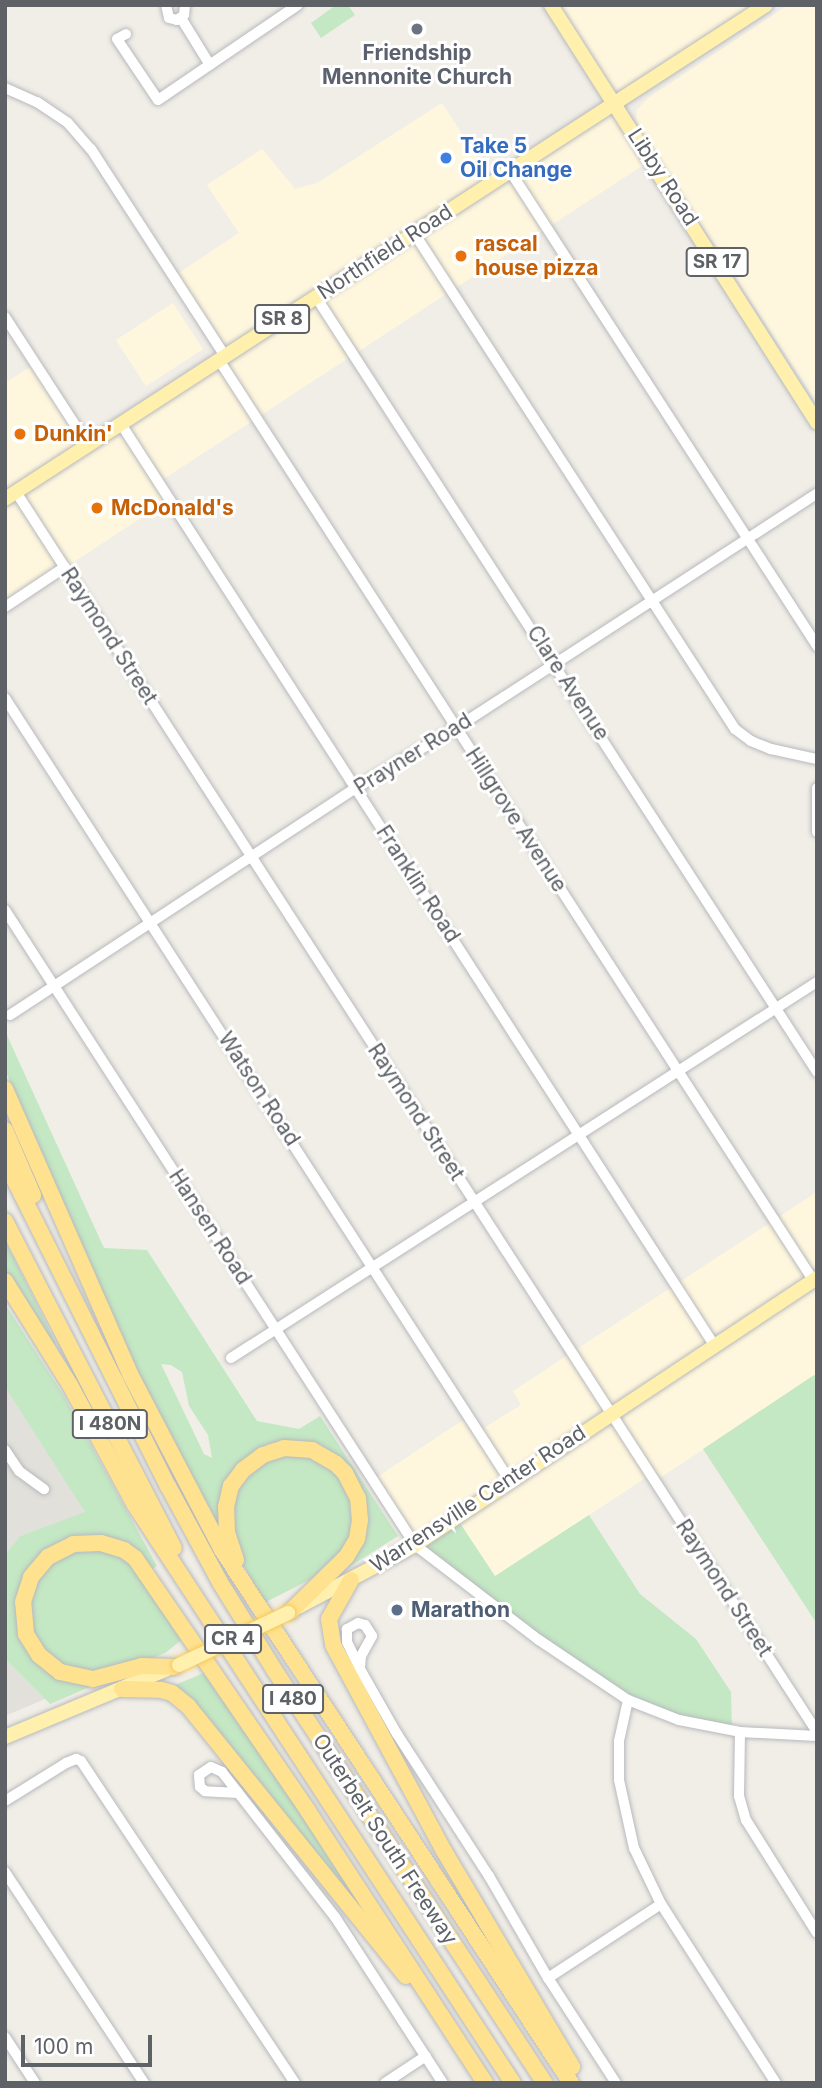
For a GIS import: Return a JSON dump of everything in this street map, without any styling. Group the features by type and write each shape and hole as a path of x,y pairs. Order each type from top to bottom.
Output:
{"highway":[{"path":"5,1089 136,1386 203,1517 257,1604 571,2083"},
{"name":"Outerbelt South Freeway","path":"5,1129 74,1295"},
{"name":"Outerbelt South Freeway","path":"5,1161 183,1516 235,1607 545,2083"},
{"name":"Outerbelt South Freeway","path":"5,1221 215,1626"},
{"name":"Outerbelt South Freeway","path":"5,1281 69,1385 135,1505 513,2083"},
{"path":"257,1604 231,1549 225,1520 228,1497 243,1470 263,1455 284,1448 312,1450 336,1464 345,1473 358,1499 360,1520 356,1539 346,1557 289,1612"},
{"path":"176,1666 149,1665 93,1679 60,1672 39,1655 26,1634 23,1602 31,1577 48,1557 73,1544 101,1542 124,1550 135,1558 308,1811 485,2082"},
{"path":"351,1580 330,1619 334,1645 444,1851 550,2028 578,2083"},
{"path":"122,1689 161,1690 188,1706 416,1988 485,2082"}],"main road":[{"name":"Libby Road","path":"551,5 817,422"},
{"name":"Northfield Road","path":"11,496 766,5"},
{"name":"Warrensville Center Road","path":"5,1737 176,1666 289,1612 415,1545 815,1279"}],"street":[{"path":"166,5 169,18 181,18"},
{"path":"185,5 181,18 210,65"},
{"path":"126,34 117,39 158,100 298,5"},
{"name":"Hillgrove Avenue","path":"5,88 37,102 68,123 91,149 456,728 815,1279"},
{"path":"510,171 817,646"},
{"path":"414,233 735,729 751,741 771,749 817,759"},
{"name":"Clare Avenue","path":"316,297 817,1072"},
{"path":"5,317 88,445"},
{"name":"Franklin Road","path":"121,424 714,1345"},
{"name":"Prayner Road","path":"10,1015 356,788 456,728 817,494"},
{"name":"Raymond Street","path":"11,496 65,567 817,1734"},
{"path":"5,607 65,567"},
{"name":"Watson Road","path":"5,698 510,1481"},
{"path":"817,788 817,832"},
{"name":"Hansen Road","path":"5,910 415,1545 539,1640 628,1700 679,1720 740,1732 817,1734"},
{"path":"231,1358 817,982"},
{"path":"5,1450 19,1471 44,1489"},
{"path":"360,1669 397,1734 489,1876 548,1978 615,2083"},
{"path":"628,1700 619,1741 619,1780 634,1848 661,1905 776,2083"},
{"path":"740,1732 739,1796 747,1821 817,1933"},
{"path":"5,1801 66,1763 76,1759 82,1761 295,2083"},
{"path":"238,1793 335,1917 443,2083"},
{"path":"5,1872 144,2083"},
{"path":"548,1978 661,1905"},
{"path":"5,2037 35,2083"},
{"path":"385,2083 426,2056"}],"shaded area":[{"path":"551,5 766,5 616,103 651,160 159,482 170,499 5,607 5,383 35,364 88,445 225,356 173,277 239,233 207,185 262,149 295,189 317,183 442,103 493,182 615,103"},
{"path":"788,5 817,5 817,403 643,135 636,118 637,110 648,98"},
{"path":"173,303 203,349 146,386 116,340"},
{"path":"817,1192 817,1375 655,1481 650,1475 495,1577 415,1545 373,1480 469,1416 479,1431 521,1405 513,1391"},
{"path":"5,1387 86,1512 20,1536 5,1555"},
{"path":"5,1659 45,1699 5,1716"}],"green space":[{"path":"336,5 348,5 355,15 321,38 311,23"},
{"path":"5,1031 104,1248 147,1250 257,1421 299,1429 320,1416 398,1536 336,1575 346,1564 362,1496 334,1453 301,1442 286,1441 268,1444 249,1456 220,1530 203,1506 114,1323 24,1119 5,1069","holes":["161,1364 171,1365 182,1372 189,1406 208,1435 212,1458 204,1454"]},
{"path":"5,1241 56,1343 52,1346 5,1270"},
{"path":"5,1304 64,1396 157,1566 151,1570 96,1538 25,1578 28,1649 92,1686 50,1704 5,1659 5,1555 20,1536 85,1512 5,1387"},
{"path":"814,1375 817,1378 817,1624 703,1449"},
{"path":"295,1455 316,1459 332,1468 344,1481 353,1500 355,1518 349,1547 319,1575 264,1603 241,1560 230,1513 237,1489 256,1466 277,1456"},
{"path":"589,1515 640,1594 696,1639 731,1692 732,1731 628,1700 415,1545 456,1517 495,1576"},
{"path":"79,1548 106,1550 132,1562 183,1639 165,1653 133,1666 75,1674 46,1655 30,1625 28,1603 40,1574 62,1553"},
{"path":"206,1672 377,1927 168,1688"}],"place":[{"name":"Friendship Mennonite Church","path":"417,29"},
{"name":"Take 5 Oil Change","path":"446,158"},
{"name":"rascal house pizza","path":"461,256"},
{"name":"Dunkin'","path":"20,434"},
{"name":"McDonald's","path":"97,508"},
{"name":"Marathon","path":"397,1610"}]}
